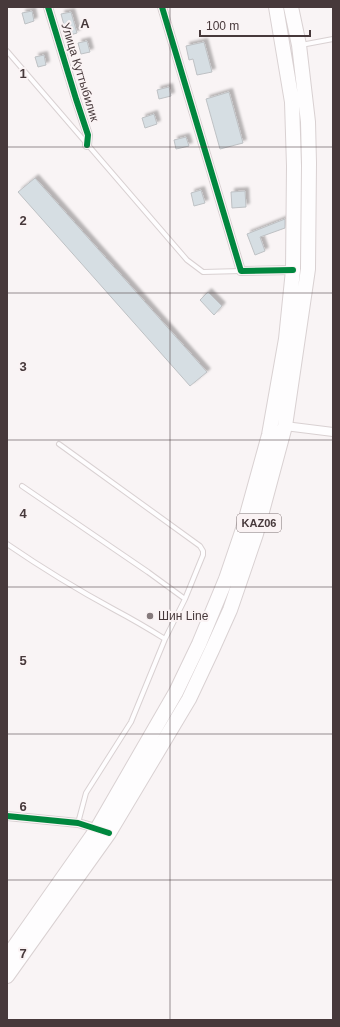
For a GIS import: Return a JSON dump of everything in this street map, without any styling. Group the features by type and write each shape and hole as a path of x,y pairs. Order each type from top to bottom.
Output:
{"highway":[{"name":"KАZ06","path":"7,957 103,831 176,692 199,644 226,579 269,435 286,339 293,270 294,166 292,102 276,7"},
{"name":"KАZ06","path":"7,976 189,699 215,643 239,584 256,534 285,426 308,269 308,122 299,45 291,7"}],"street":[{"name":"Улица Куттыбилик","path":"48,7 88,135 87,145"},
{"path":"162,7 241,271 293,270"},
{"path":"285,426 333,432"},
{"path":"7,816 78,823 103,831"}],"lane":[{"path":"299,45 333,39"},
{"path":"7,51 187,260 203,272 241,271"},
{"path":"59,444 200,546 203,551 203,555 185,600 165,639 131,722 86,793 78,823"},
{"path":"22,486 148,572 185,600"},
{"path":"7,544 30,560 165,639"}],"building":[{"path":"32,11 34,21 25,24 22,13"},
{"path":"71,12 77,33 67,36 61,14"},
{"path":"87,41 90,52 81,54 78,43"},
{"path":"204,42 212,72 197,75 193,59 189,60 186,46"},
{"path":"44,55 46,65 38,67 35,57"},
{"path":"169,87 171,96 159,99 157,90"},
{"path":"229,92 243,143 220,149 206,99"},
{"path":"154,114 157,124 145,128 142,118"},
{"path":"186,137 189,146 176,149 174,140"},
{"path":"35,178 207,372 190,386 18,192"},
{"path":"201,190 205,203 194,206 191,193"},
{"path":"245,191 246,207 232,208 231,192"},
{"path":"285,219 285,228 260,237 265,251 255,255 247,234"},
{"path":"208,292 222,306 214,315 200,300"}],"cycle path":[{"path":"48,7 88,135 87,145"},
{"path":"162,7 241,271 293,270"},
{"path":"7,816 78,823 109,833"}],"place":[{"name":"Шин Line","path":"150,616"}]}
